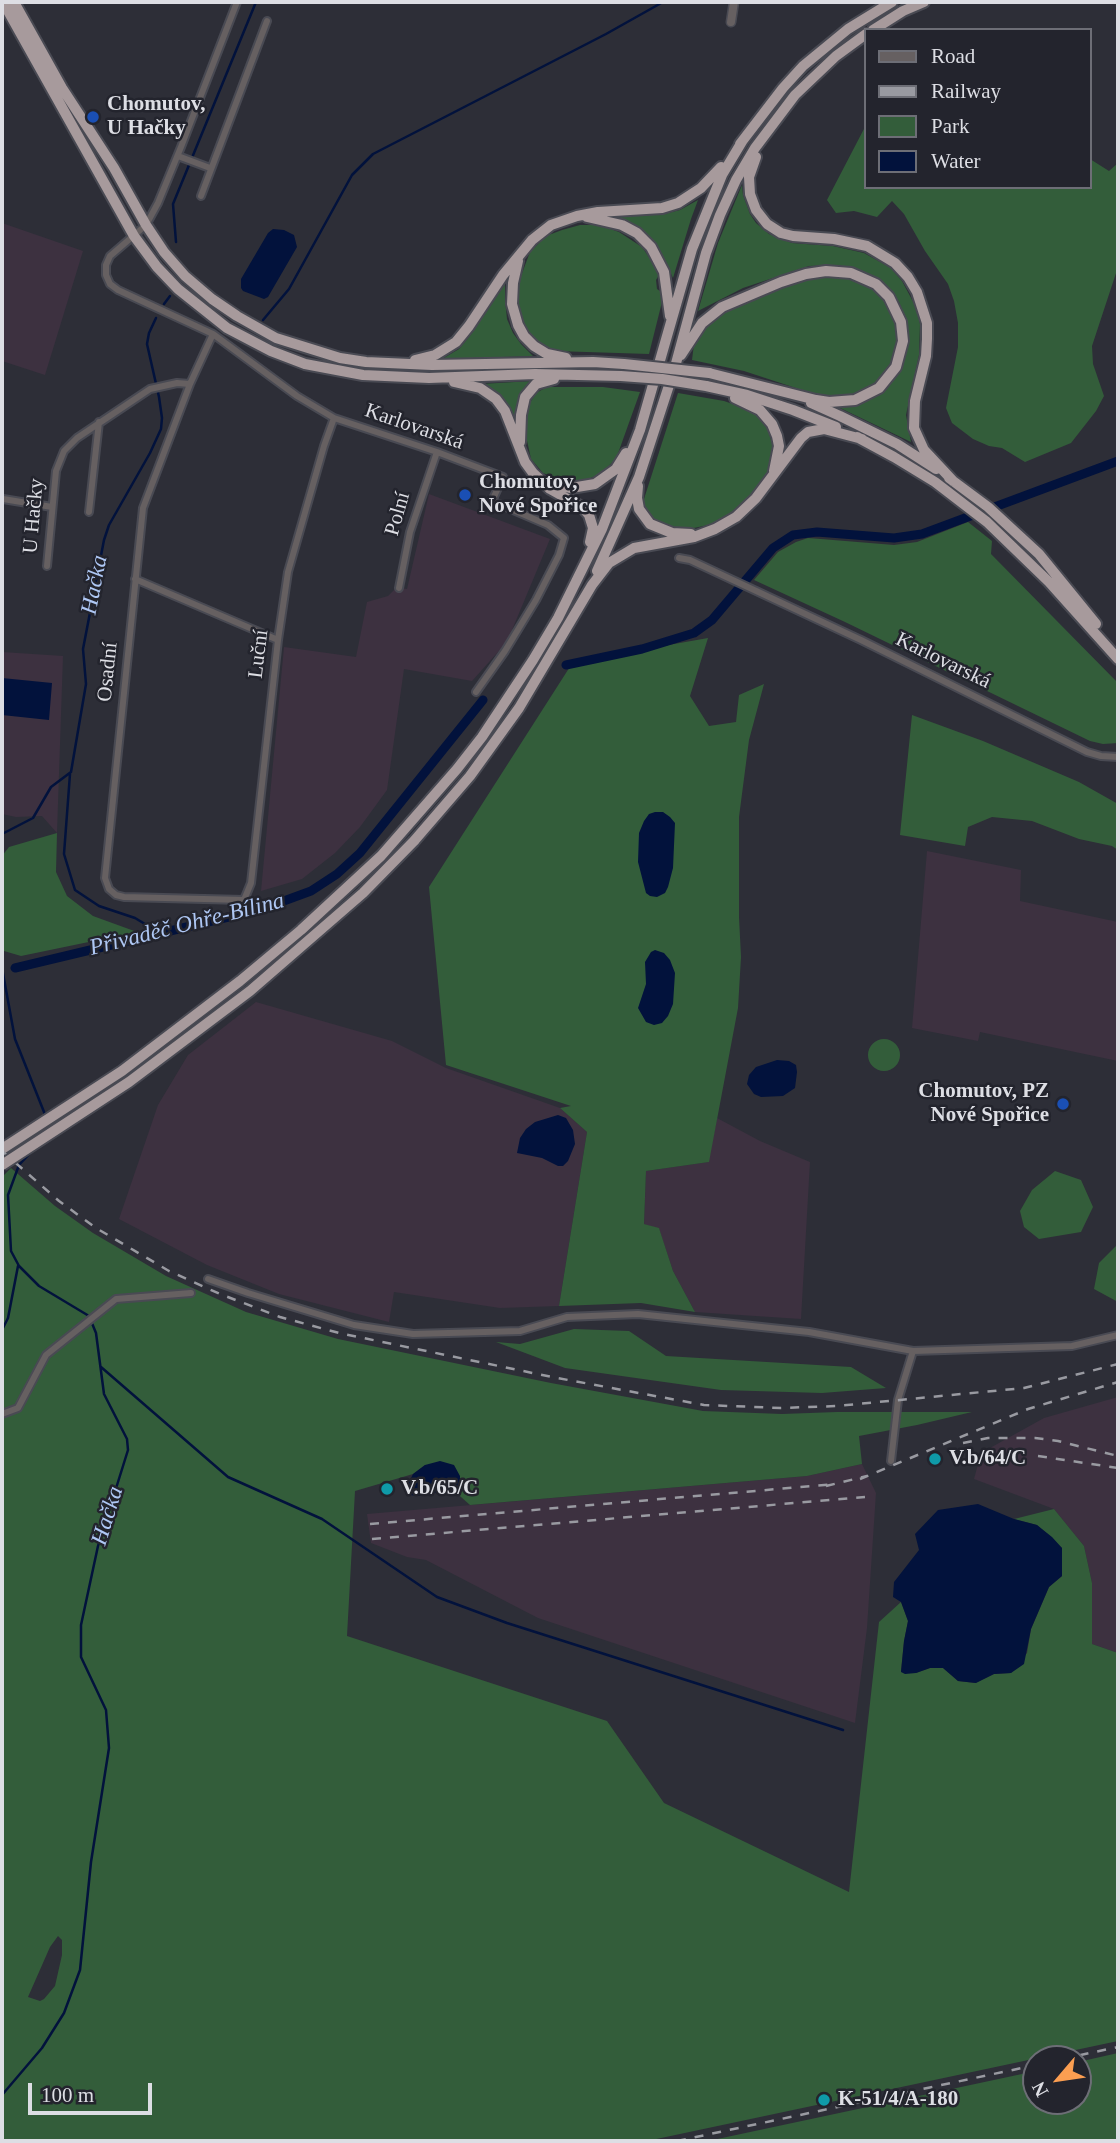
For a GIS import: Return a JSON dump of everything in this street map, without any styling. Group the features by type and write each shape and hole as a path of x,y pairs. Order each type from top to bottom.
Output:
{"highway":[{"path":"3,2 134,236 177,289 227,328 271,351 305,364 338,372 401,378 584,374 662,379 747,395 793,410 862,439 935,482 1004,537 1118,657"},
{"path":"14,2 62,88 164,252 185,276 212,299 276,338 340,358 432,365 593,362 624,364 709,373 816,400 846,401 863,397 885,382 899,358 903,331 898,313 883,290 868,279 842,272 806,274 781,282 711,314 702,323 675,367"},
{"path":"389,363 436,355 456,342 519,256 532,240 551,225 598,212 662,208 678,203 701,188 713,177 783,88 811,60 848,29 892,2"},
{"path":"876,28 903,11 924,2"},
{"path":"587,593 639,477 675,367 692,299 720,215 736,180 773,122 814,75 864,36"},
{"path":"773,122 749,177 750,194 756,210 773,228 787,235 834,239 867,246 895,263 908,277 923,307 927,323 926,356 915,401 914,428 924,450 950,478"},
{"path":"2,1149 122,1071 240,981 354,883 404,832 457,769 508,699 558,618 602,529 640,430 692,249 722,175 743,140"},
{"path":"577,216 622,225 637,233 651,247 664,272 671,323"},
{"path":"519,256 512,304 517,325 524,336 547,354 593,362"},
{"path":"525,462 520,425 522,405 528,392 536,384 545,381 584,374"},
{"path":"429,378 473,385 496,399 508,417 525,462 533,473 550,489 582,507 589,515 593,532 583,568"},
{"path":"706,386 750,404 766,416 777,436 779,446 772,476"},
{"path":"783,392 840,415 897,444 950,478 988,508 1054,570 1118,657"},
{"path":"2,1164 129,1082 250,992 363,893 414,841 470,776 519,708 587,593 603,570 624,552 642,546 685,540 715,529 736,517 748,507 808,432 824,429 862,439"},
{"path":"533,473 562,487 579,488 595,484 616,469 640,430"},
{"path":"639,477 637,504 650,524 673,533 694,534 715,529"}],"street":[{"path":"134,236 146,225 178,156 237,2"},
{"path":"732,22 734,2"},
{"path":"201,196 208,167 267,21"},
{"path":"178,156 208,167"},
{"name":"Karlovarská","path":"134,236 115,250 107,260 106,275 110,284 118,290 213,334 297,396 334,418 503,477 492,500 548,525 564,538 559,555 536,600 476,692"},
{"name":"Osadní","path":"213,334 190,384 143,508 105,878 106,884 116,895 124,897 244,900"},
{"name":"U Hačky","path":"47,566 56,471 64,451 77,438 149,389 177,383 190,384"},
{"name":"Luční","path":"244,900 251,883 288,572 334,418"},
{"path":"89,512 99,422"},
{"name":"Polní","path":"399,588 410,532 437,452"},
{"path":"3,499 52,507"},
{"name":"Karlovarská","path":"679,558 690,560 861,640 1087,752 1118,757"},
{"path":"135,579 278,640"},
{"path":"208,1279 354,1325 413,1335 520,1331 567,1317 638,1314 809,1332 913,1351 1072,1346 1118,1335"},
{"path":"2,1414 18,1408 46,1355 116,1299 191,1293"},
{"path":"891,1461 898,1400 913,1351"}],"shaded area":[{"path":"2,223 83,251 45,375 2,361"},
{"path":"429,494 550,539 507,642 472,681 404,669 387,790 360,827 335,853 302,879 261,891 284,647 356,657 367,602 388,596 397,587 407,589"},
{"path":"2,652 63,656 57,833 42,816 16,817 2,814"},
{"path":"927,851 1021,870 1020,901 1118,922 1118,1061 980,1032 978,1041 912,1028"},
{"path":"256,1002 392,1041 446,1068 560,1108 587,1132 559,1306 500,1308 394,1292 389,1322 279,1294 207,1265 119,1219 158,1105 188,1055"},
{"path":"717,1118 760,1141 810,1162 801,1319 695,1312 673,1271 659,1229 644,1224 646,1171 708,1162"},
{"path":"1118,1397 1118,1653 1092,1644 1092,1583 1084,1546 1054,1509 974,1479 981,1453 1044,1418"},
{"path":"862,1464 876,1493 867,1628 855,1723 538,1618 426,1560 407,1557 371,1543 367,1514 807,1476"}],"green space":[{"path":"864,129 864,189 1092,189 1092,160 1109,171 1118,163 1118,267 1092,346 1093,364 1104,396 1071,443 1025,462 1002,448 973,439 952,423 946,408 958,347 958,323 948,284 904,214 892,201 877,217 854,211 836,213 827,200"},
{"path":"742,185 750,214 769,234 792,243 833,246 864,253 891,268 902,281 917,309 920,324 919,355 906,415 911,442 838,407 856,405 882,392 895,377 907,351 906,321 899,302 887,287 871,275 839,265 809,266 743,288 698,311 718,243"},
{"path":"698,200 673,278 652,240 638,227 619,217 664,214 680,210"},
{"path":"580,225 599,225 619,232 642,247 656,267 659,275 656,280 657,289 662,302 649,354 555,351 537,342 522,323 517,304 518,284 530,252 546,236"},
{"path":"827,276 850,278 873,288 885,300 896,323 898,340 891,364 882,378 869,389 845,397 817,395 744,371 692,360 694,344 706,326 724,311 782,287"},
{"path":"505,284 507,319 513,333 533,356 442,359 459,349"},
{"path":"532,381 520,394 514,421 481,384"},
{"path":"547,387 603,387 640,392 616,459 600,474 586,480 564,481 543,473 531,459 526,436 528,406 536,393"},
{"path":"678,393 724,401 756,414 767,427 773,446 767,474 752,494 723,519 694,528 659,523 648,514 643,502"},
{"path":"968,522 992,541 991,554 1118,683 1118,743 1090,741 754,580 778,552 808,538 894,545 917,542"},
{"path":"708,638 690,696 709,726 736,722 739,695 764,684 749,740 739,817 741,957 738,1008 709,1162 646,1171 644,1224 659,1228 673,1271 695,1312 641,1303 559,1306 587,1132 560,1108 571,1106 446,1065 429,887 573,662"},
{"path":"912,715 983,741 1079,782 1118,804 1118,850 1032,821 992,817 968,827 965,846 900,835"},
{"path":"57,833 56,872 67,896 93,916 137,932 21,956 4,951 2,856 9,847"},
{"path":"884,1039 895,1044 900,1055 895,1066 884,1071 873,1066 868,1055 873,1044"},
{"path":"11,1168 55,1206 93,1233 166,1276 246,1312 338,1339 703,1411 782,1414 972,1412 859,1436 862,1464 807,1476 470,1505 425,1465 413,1474 355,1491 347,1636 607,1721 664,1803 849,1892 879,1622 901,1602 908,1621 901,1671 916,1673 930,1668 943,1668 958,1681 975,1683 994,1674 1011,1673 1027,1653 1031,1629 1049,1587 1062,1576 1062,1548 1037,1525 1014,1519 1054,1509 1084,1546 1092,1583 1092,1644 1118,1653 1118,2041 1092,2047 1022,2045 1022,2061 647,2141 2,2141 2,1177","holes":["58,1936 62,1940 62,1955 55,1986 40,2001 28,1997 50,1947"]},
{"path":"1055,1171 1081,1180 1093,1207 1081,1232 1039,1239 1024,1227 1020,1211 1032,1190"},
{"path":"1118,1244 1118,1302 1094,1289 1099,1263"},
{"path":"574,1329 629,1331 666,1356 851,1367 886,1388 822,1393 721,1390 565,1368 496,1342 520,1344"},
{"path":"1118,2053 1118,2141 708,2141 1022,2074 1022,2115 1092,2115 1092,2059"}],"water":[{"path":"273,229 294,235 297,247 268,297 264,299 243,291 241,279"},
{"path":"2,678 52,683 49,720 2,715"},
{"path":"663,812 675,823 673,868 665,893 657,897 646,893 638,862 639,833 649,814"},
{"path":"655,950 664,953 675,973 673,1004 662,1023 654,1025 646,1022 638,1008 646,984 645,962"},
{"path":"777,1060 796,1065 795,1088 783,1096 761,1097 754,1094 747,1084 749,1075 756,1067"},
{"path":"558,1115 566,1118 573,1130 575,1144 563,1166 517,1153 520,1138 526,1129 535,1122"},
{"path":"440,1461 454,1465 460,1476 460,1485 431,1494 410,1495 407,1486 413,1474 425,1465"},
{"path":"978,1504 1037,1525 1052,1537 1062,1548 1062,1576 1049,1587 1031,1629 1024,1664 1011,1673 994,1674 976,1683 958,1681 943,1668 905,1674 901,1672 908,1621 901,1602 893,1597 894,1582 919,1550 915,1534 938,1510"}],"waterway":[{"name":"Hačka","path":"176,242 173,204 256,2"},
{"path":"263,320 289,289 352,175 373,154 663,2"},
{"name":"Hačka","path":"164,304 170,296"},
{"name":"Hačka","path":"2,834 33,818 51,787 71,772 86,684 83,649 104,540 109,525 161,429 159,397 147,344 156,318"},
{"name":"Přivaděč Ohře-Bílina","path":"566,665 642,649 694,633 712,620 773,548 793,535 817,532 894,538 922,534 1118,461"},
{"name":"Přivaděč Ohře-Bílina","path":"15,968 262,909 311,891 337,874 360,853 483,700"},
{"path":"70,774 64,854 75,890 99,906 135,918 160,933"},
{"name":"Hačka","path":"2,968 15,1039 46,1117"},
{"name":"Hačka","path":"2,2095 42,2048 64,2013 80,1970 91,1862 109,1748 106,1710 81,1657 81,1625 98,1546 128,1450 127,1439 104,1394 96,1333 89,1316 39,1286 19,1266 11,1251 8,1195 19,1165 32,1151"},
{"path":"2,1330 8,1318 18,1266"},
{"path":"101,1367 228,1477 322,1519 437,1597 507,1623 843,1730"}],"railway":[{"path":"2,1151 59,1201 96,1228 169,1271 220,1294 280,1317 339,1333 552,1377 704,1405 781,1408 837,1406 1024,1388 1118,1364"},
{"path":"860,1479 1028,1409 1118,1382"},
{"path":"963,1443 988,1438 1035,1438 1118,1456"},
{"path":"1038,1456 1118,1468"},
{"path":"826,1486 867,1476"},
{"path":"370,1524 836,1484"},
{"path":"372,1539 865,1497"},
{"path":"1092,2053 1118,2047"},
{"path":"677,2141 1022,2068"}],"place":[{"name":"Chomutov, U Hačky","path":"93,117"},
{"name":"Chomutov, Nové Spořice","path":"465,495"},
{"name":"Chomutov, PZ Nové Spořice","path":"1063,1104"},
{"name":"V.b/64/C","path":"935,1459"},
{"name":"V.b/65/C","path":"387,1489"},
{"name":"K-51/4/A-180","path":"824,2100"}]}
